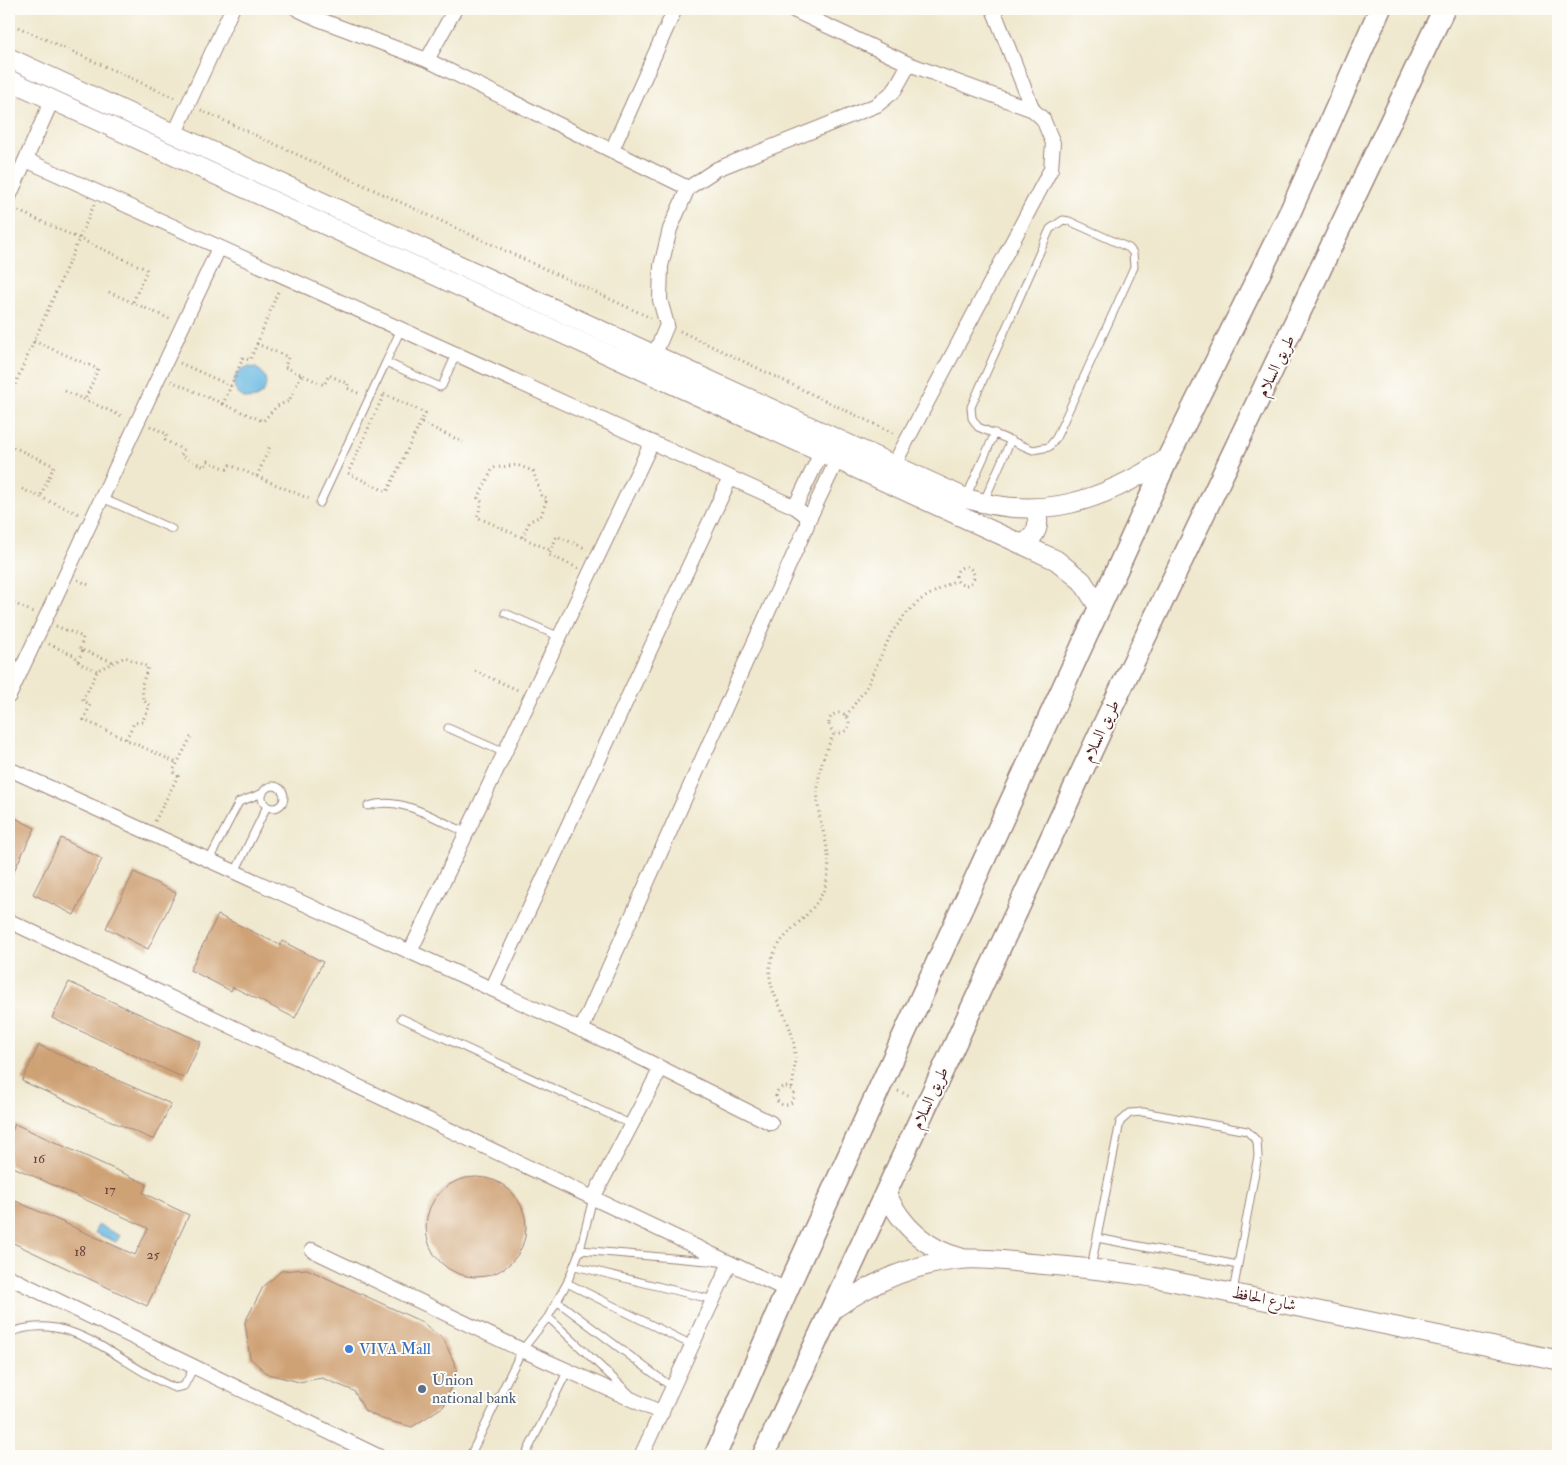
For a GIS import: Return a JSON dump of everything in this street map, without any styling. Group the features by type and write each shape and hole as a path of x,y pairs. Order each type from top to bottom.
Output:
{"main road":[{"path":"715,1456 787,1290 1168,458 1291,210 1380,9"},
{"name":"طريق السلام","path":"763,1456 1100,733 1444,9"}],"street":[{"path":"174,134 232,9"},
{"path":"297,9 321,14 427,60 688,188"},
{"path":"427,60 455,9"},
{"path":"612,150 675,9"},
{"path":"791,9 909,64 1034,110"},
{"path":"889,474 1051,169 1053,143 1043,119 1034,110 993,9"},
{"path":"9,58 654,356 889,474 1070,569 1092,594 1100,609"},
{"path":"654,356 667,325 660,300 661,266 670,229 688,188 717,169 877,105 894,91 909,64"},
{"path":"9,80 829,457 974,501 1014,509 1035,509 1092,499 1132,480 1168,458"},
{"path":"9,197 52,100"},
{"path":"26,160 796,507 804,513 808,521"},
{"path":"9,696 219,248"},
{"path":"410,952 652,442"},
{"path":"796,507 829,457"},
{"path":"581,1030 808,521 829,457"},
{"path":"492,989 730,478"},
{"path":"1023,544 1034,535 1037,529 1038,522 1035,509"},
{"path":"9,768 581,1030 771,1123"},
{"path":"9,921 787,1290"},
{"path":"593,1198 630,1124 661,1068"},
{"name":"شارع الحافظ","path":"886,1193 893,1207 913,1232 938,1250 967,1259"},
{"path":"312,1250 522,1350 662,1412"},
{"name":"شارع الحافظ","path":"832,1310 856,1294 889,1277 928,1265 967,1259 1091,1268 1160,1278 1558,1360"},
{"path":"642,1456 730,1263"},
{"path":"9,1276 194,1368 378,1456"}],"lane":[{"path":"1069,221 1129,248 1133,253 1134,267 1053,443 1039,450 1011,440 978,427 974,423 971,407 1050,229 1058,222 1069,221"},
{"path":"320,504 401,330"},
{"path":"386,362 441,387 456,354"},
{"path":"974,501 994,434"},
{"path":"974,501 1011,440"},
{"path":"102,498 172,529"},
{"path":"505,613 560,637"},
{"path":"448,728 505,753"},
{"path":"209,860 239,802 264,793 274,786 281,789 285,796 279,807 267,806"},
{"path":"264,793 263,800 267,806"},
{"path":"368,806 379,802 402,805 467,833"},
{"path":"235,872 267,806"},
{"path":"401,1018 630,1124"},
{"path":"1091,1268 1118,1129 1124,1117 1130,1113 1143,1112 1240,1129 1253,1135 1259,1148 1233,1292"},
{"path":"470,1456 522,1350 558,1302 575,1266 593,1198"},
{"path":"1096,1238 1238,1266"},
{"path":"580,1250 730,1263"},
{"path":"575,1266 714,1300"},
{"path":"567,1283 693,1345"},
{"path":"558,1302 673,1388"},
{"path":"548,1317 638,1402"},
{"path":"9,1334 46,1326 71,1332 103,1346 175,1388 184,1386 194,1368"},
{"path":"525,1456 568,1370"}],"path":[{"path":"9,23 667,325 907,440"},
{"path":"9,398 99,193"},
{"path":"9,206 147,270 133,302"},
{"path":"223,404 243,358 250,360 284,276"},
{"path":"109,292 183,324"},
{"path":"34,341 98,369 85,400"},
{"path":"257,344 288,357 284,367 324,385 329,375 348,384 347,388 379,403"},
{"path":"168,358 231,386"},
{"path":"159,376 263,421 278,405 289,401 301,375"},
{"path":"65,391 167,434 165,440 183,450 181,456 205,467 208,461 227,469 230,465 320,504"},
{"path":"385,394 425,413 422,423 389,492 348,473 379,403 385,394"},
{"path":"422,423 463,442"},
{"path":"9,445 54,466 40,497"},
{"path":"256,476 270,446"},
{"path":"522,537 530,521 540,516 547,498 541,495 533,471 517,465 494,468 478,498 482,502 476,517 550,550"},
{"path":"22,489 91,520"},
{"path":"590,573 548,554 557,536 599,554"},
{"path":"967,567 972,570 975,576 967,586 960,585 956,580 956,573 960,568 967,567"},
{"path":"846,716 840,713 833,715 829,720 829,727 835,732 844,731 848,727 846,716 866,688 892,632 904,615 925,596 956,580"},
{"path":"9,601 83,637 80,648 113,662"},
{"path":"36,638 75,656 78,661 97,672"},
{"path":"78,661 84,650"},
{"path":"126,739 134,723 142,722 150,706 143,700 142,685 148,668 125,657 97,672 83,700 90,705 84,720 177,763"},
{"path":"475,671 532,696"},
{"path":"792,1088 784,1086 778,1088 775,1094 776,1100 781,1104 791,1103 794,1098 792,1088 795,1060 792,1033 771,984 770,968 774,952 783,938 809,914 820,898 827,880 829,861 819,813 818,779 821,762 835,732"},
{"path":"149,833 178,776 173,771 191,737"},
{"path":"902,1082 898,1091 928,1103"}],"water":[{"path":"250,367 261,372 266,383 261,394 250,399 239,394 234,383 239,372"},
{"path":"97,1226 101,1226 120,1236 116,1242 95,1233"}],"building":[{"path":"9,815 35,828 9,881"},
{"path":"61,838 102,859 74,915 33,894"},
{"path":"134,872 176,893 148,949 106,928"},
{"path":"218,915 280,945 282,941 323,962 295,1018 233,987 231,991 190,970"},
{"path":"69,982 201,1042 184,1078 52,1018"},
{"path":"39,1045 171,1104 154,1140 22,1081"},
{"path":"15,1124 147,1184 143,1193 189,1215 147,1306 9,1241 9,1198 135,1255 148,1228 9,1165 9,1138"},
{"path":"476,1177 486,1178 504,1185 518,1199 525,1217 525,1237 518,1255 504,1269 486,1276 476,1277 466,1276 448,1269 434,1255 427,1237 426,1227 427,1217 434,1199 448,1185 466,1178"},
{"name":"VIVA Mall","path":"307,1269 422,1322 444,1340 457,1369 444,1406 412,1427 382,1419 365,1411 354,1391 322,1378 299,1382 268,1374 250,1358 245,1322 263,1287 281,1271"}],"place":[{"name":"VIVA Mall","path":"349,1349"},
{"name":"Union national bank","path":"422,1389"}]}
